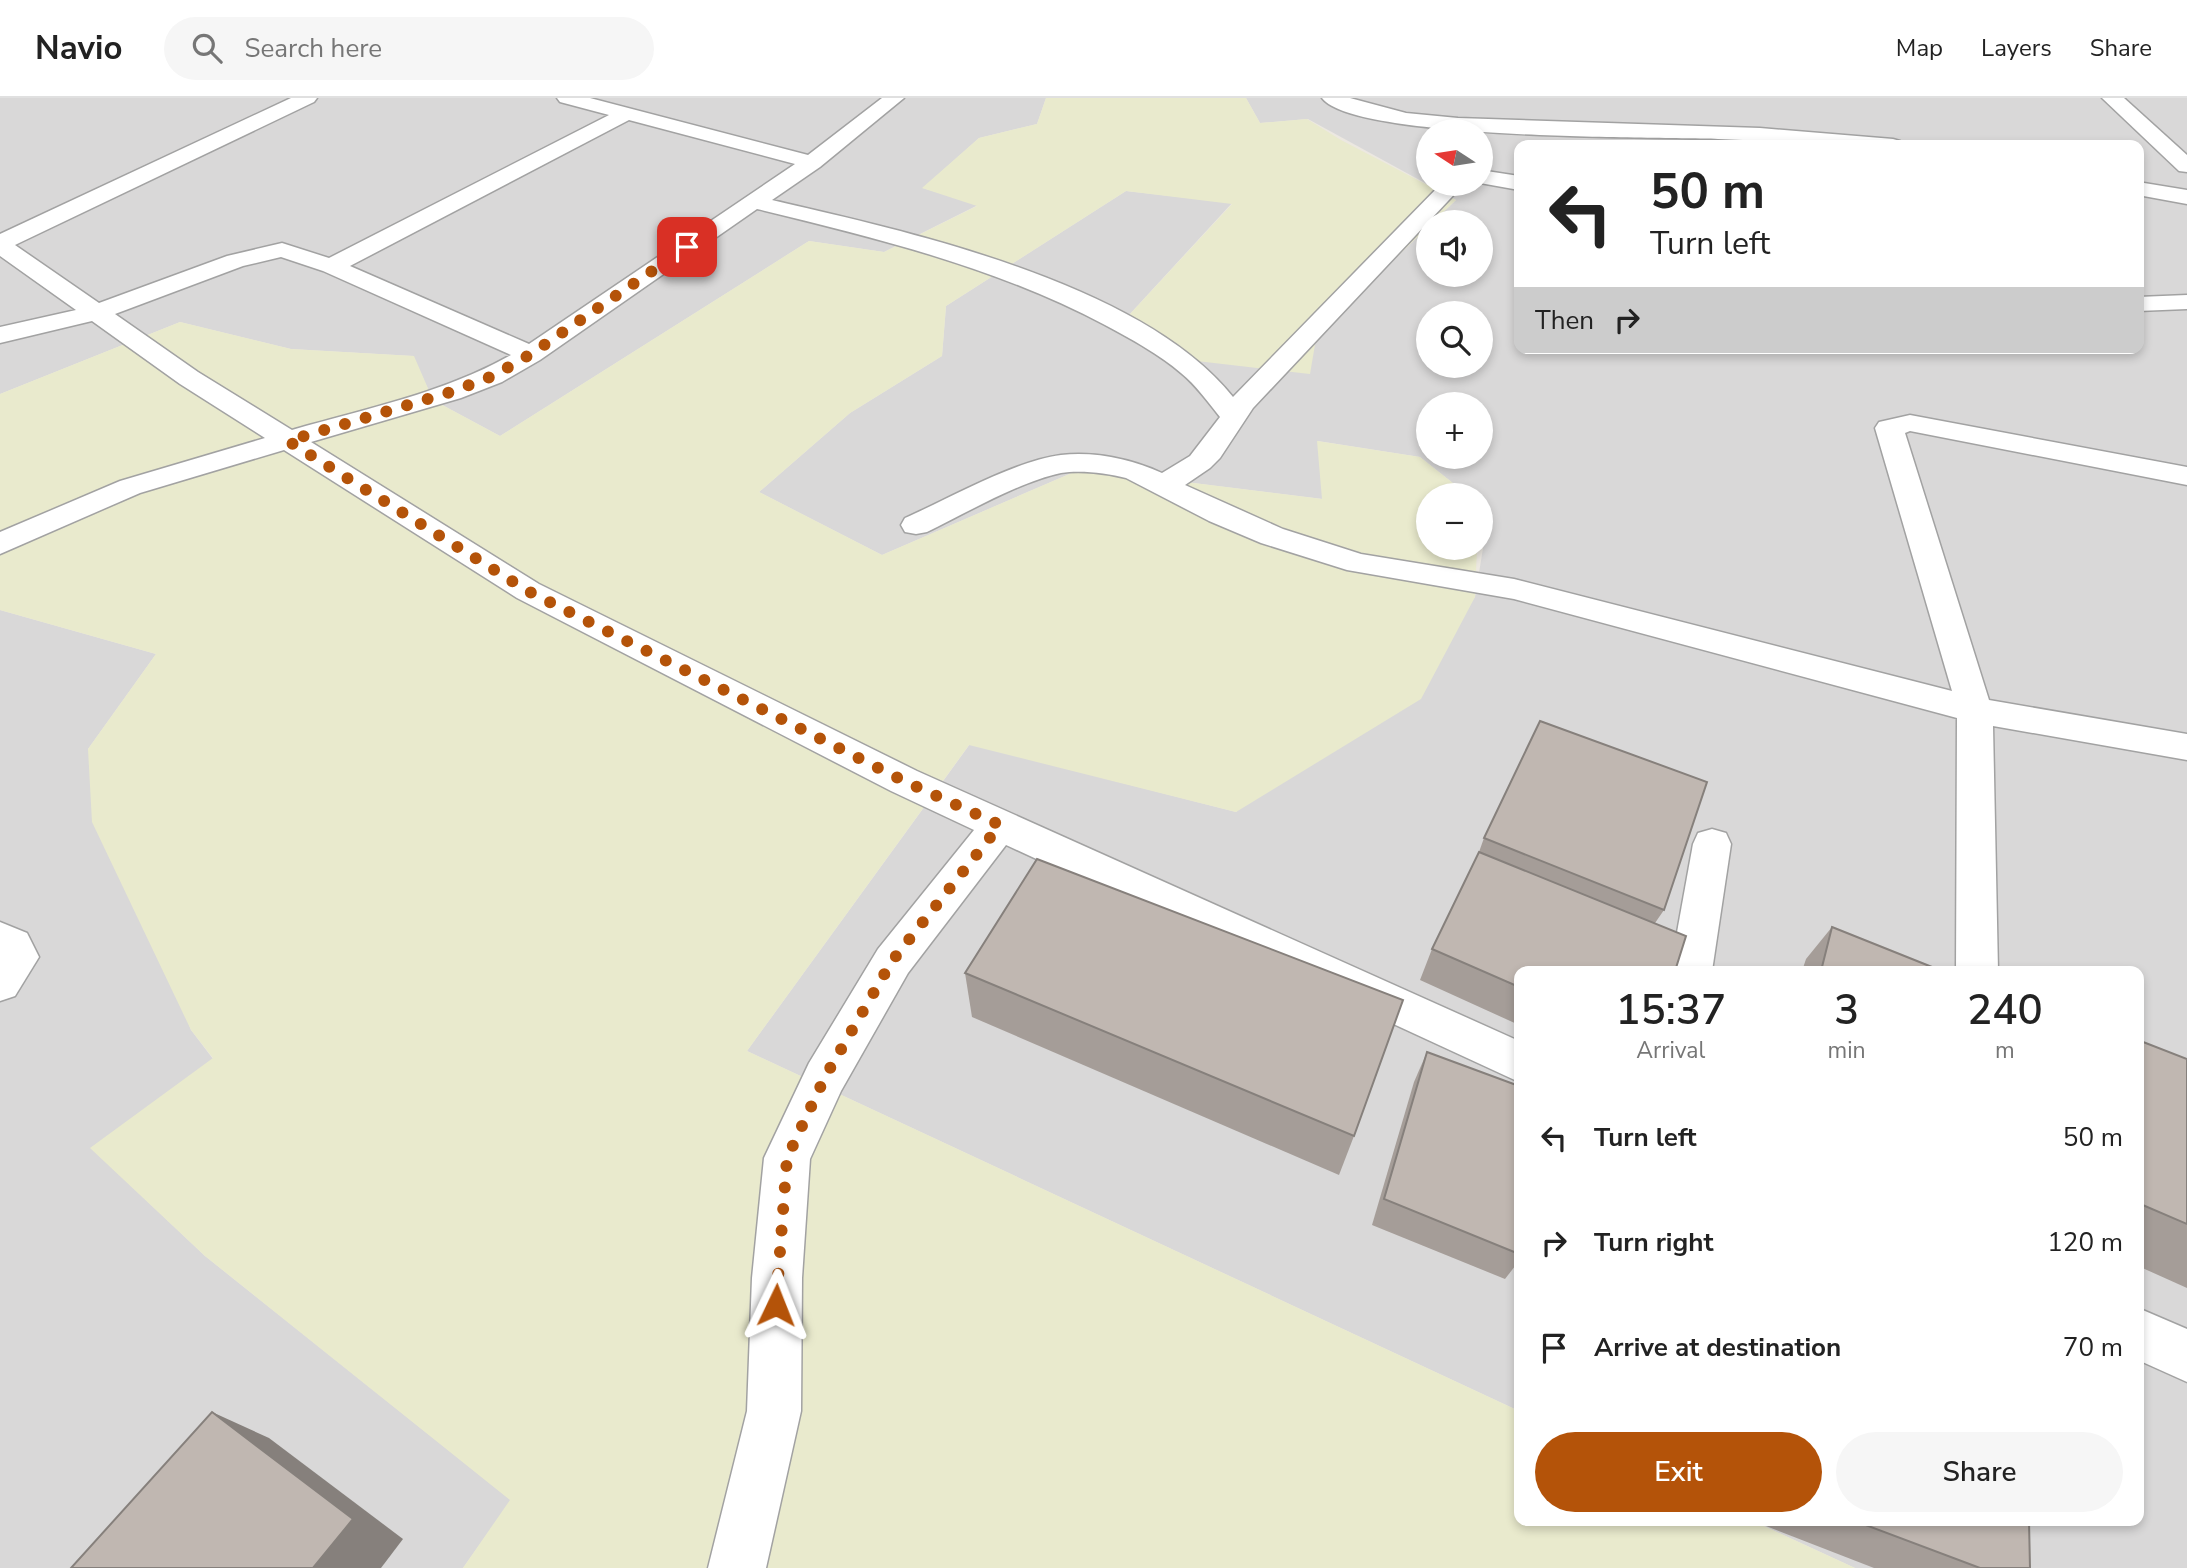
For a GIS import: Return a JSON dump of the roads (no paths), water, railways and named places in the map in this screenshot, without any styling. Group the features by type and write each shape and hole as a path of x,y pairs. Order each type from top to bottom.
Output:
{"street":[{"path":"307,98 0,244 189,378 528,591 904,781 1514,1060"},
{"path":"567,98 812,162"},
{"path":"0,544 130,487 451,392 493,376 531,354 812,162 894,98"},
{"path":"1332,98 1354,108 1454,124 1623,139 1837,140"},
{"path":"2112,98 2187,166"},
{"path":"331,266 628,113"},
{"path":"2141,126 2175,130"},
{"path":"1493,178 1514,182"},
{"path":"2144,189 2187,197"},
{"path":"1164,485 1200,462 1243,403 1441,196"},
{"path":"754,202 916,244 1050,287 1116,320 1185,363 1212,389 1234,417"},
{"path":"0,335 96,313 260,254 292,251 531,354"},
{"path":"2144,304 2187,302"},
{"path":"1977,966 1975,710 1889,428 1910,423 2187,476"},
{"path":"916,525 1028,474 1062,464 1113,466 1136,472 1220,514 1318,552 1358,563 1514,589 1975,710 2187,747"},
{"path":"737,1568 774,1411 777,1278 787,1158 825,1077 892,961 1000,825"},
{"path":"1692,966 1712,844"},
{"path":"0,939 12,945 18,957 0,982"},
{"path":"2144,1336 2187,1356"}]}
